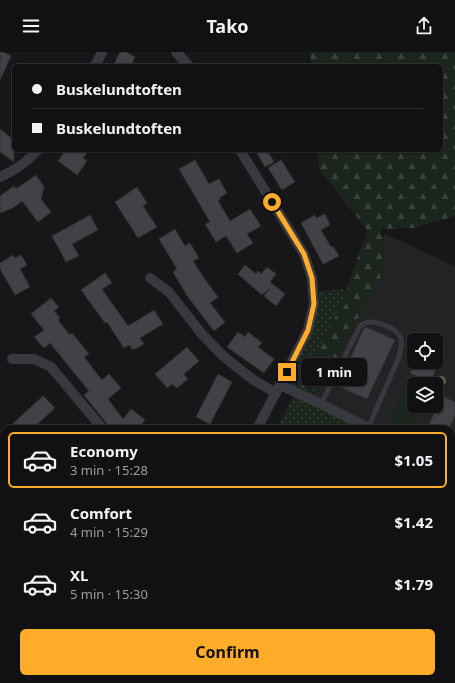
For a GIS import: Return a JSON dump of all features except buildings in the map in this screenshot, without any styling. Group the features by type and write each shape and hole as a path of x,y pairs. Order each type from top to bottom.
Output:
{"street":[{"path":"96,64 102,52"},
{"path":"180,53 188,64"},
{"path":"0,177 32,157 36,152"},
{"path":"241,152 304,254 312,278 314,304 308,330 259,425"},
{"path":"150,278 169,292 201,333 223,356 252,379 320,404 361,425"},
{"path":"12,359 34,359 51,367 100,425"}],"lane":[{"path":"320,404 360,326 365,323 379,323 397,332 401,339 401,347 399,357 371,425"}],"shaded area":[{"path":"385,234 455,266 455,425 338,425 291,402"}],"green space":[{"path":"310,52 455,52 455,216 413,228 381,229 387,265 321,385 301,388 344,298 367,230 319,169 317,152 443,152 443,64 311,64"},
{"path":"347,289 302,388 321,385 315,396 286,385 310,335 316,317 319,291"},
{"path":"406,384 407,413 417,413 411,425 403,425 389,419"},
{"path":"292,398 322,409 352,425 279,425"}],"route":[{"path":"272,202 304,254 312,278 314,304 308,330 287,372"}]}
